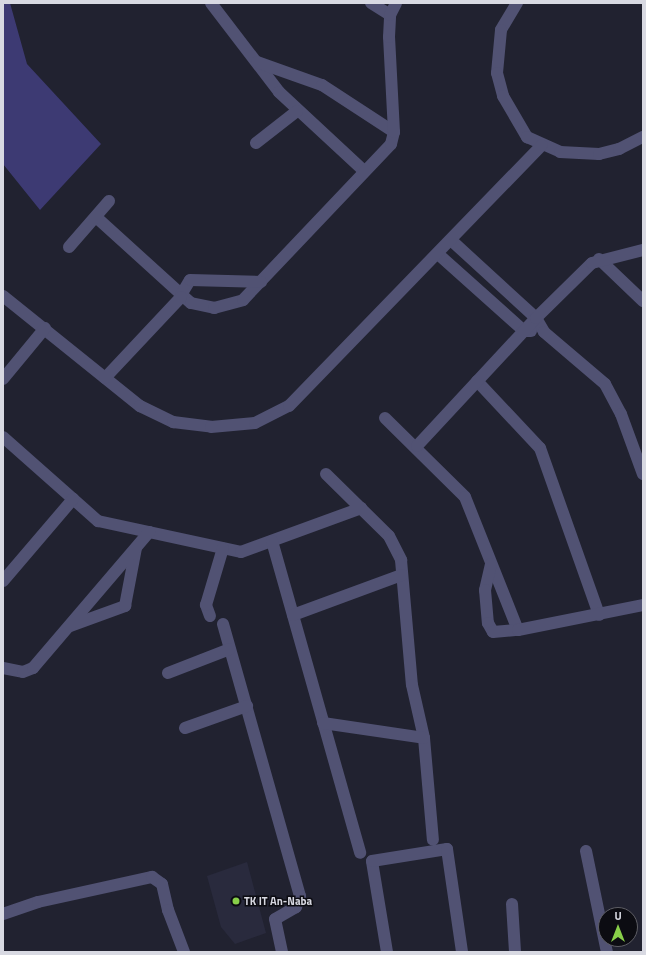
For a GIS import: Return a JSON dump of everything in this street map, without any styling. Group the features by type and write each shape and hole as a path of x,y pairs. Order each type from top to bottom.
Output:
{"street":[{"path":"211,3 297,111 364,171"},
{"path":"371,3 390,14"},
{"path":"96,217 181,296 191,303 214,308 232,306 243,300 391,144 394,132 389,57 390,14 396,3"},
{"path":"517,3 501,30 497,73 503,96 515,120 527,137 560,152 598,154 619,149 643,137"},
{"path":"257,62 322,85 394,132"},
{"path":"256,143 297,111"},
{"path":"3,296 45,328 140,406 173,422 211,427 255,423 289,406 452,241 542,145"},
{"path":"69,247 109,201"},
{"path":"452,241 536,318 544,332 604,384 621,414 643,474"},
{"path":"417,446 536,318 599,259 643,250"},
{"path":"438,254 524,331 544,332"},
{"path":"599,259 643,301"},
{"path":"105,378 181,296 190,280 261,282"},
{"path":"3,379 45,328"},
{"path":"477,381 540,448 599,615"},
{"path":"385,418 417,446 465,497 518,630"},
{"path":"5,442 98,521 242,552 361,508"},
{"path":"326,474 389,536 401,560 412,685 424,738 433,840"},
{"path":"3,580 73,499"},
{"path":"3,668 24,672 33,668 149,532"},
{"path":"272,541 360,853"},
{"path":"68,626 125,606 136,547"},
{"path":"210,616 206,605 224,548"},
{"path":"491,564 485,590 490,630 498,633 599,615 643,605"},
{"path":"293,615 402,575"},
{"path":"224,624 300,896 296,907 275,919 282,952"},
{"path":"168,673 230,649"},
{"path":"185,728 248,706"},
{"path":"323,723 424,738"},
{"path":"387,952 372,861 447,849 462,952"},
{"path":"586,851 607,952"},
{"path":"3,914 38,902 152,877 162,884 168,910 184,952"},
{"path":"512,904 515,952"}],"shaded area":[{"path":"3,3 10,3 27,64 101,144 40,210 3,164"},
{"name":"TK IT An-Naba","path":"247,862 266,933 235,944 221,927 207,876"}],"place":[{"name":"TK IT An-Naba","path":"236,901"}]}
